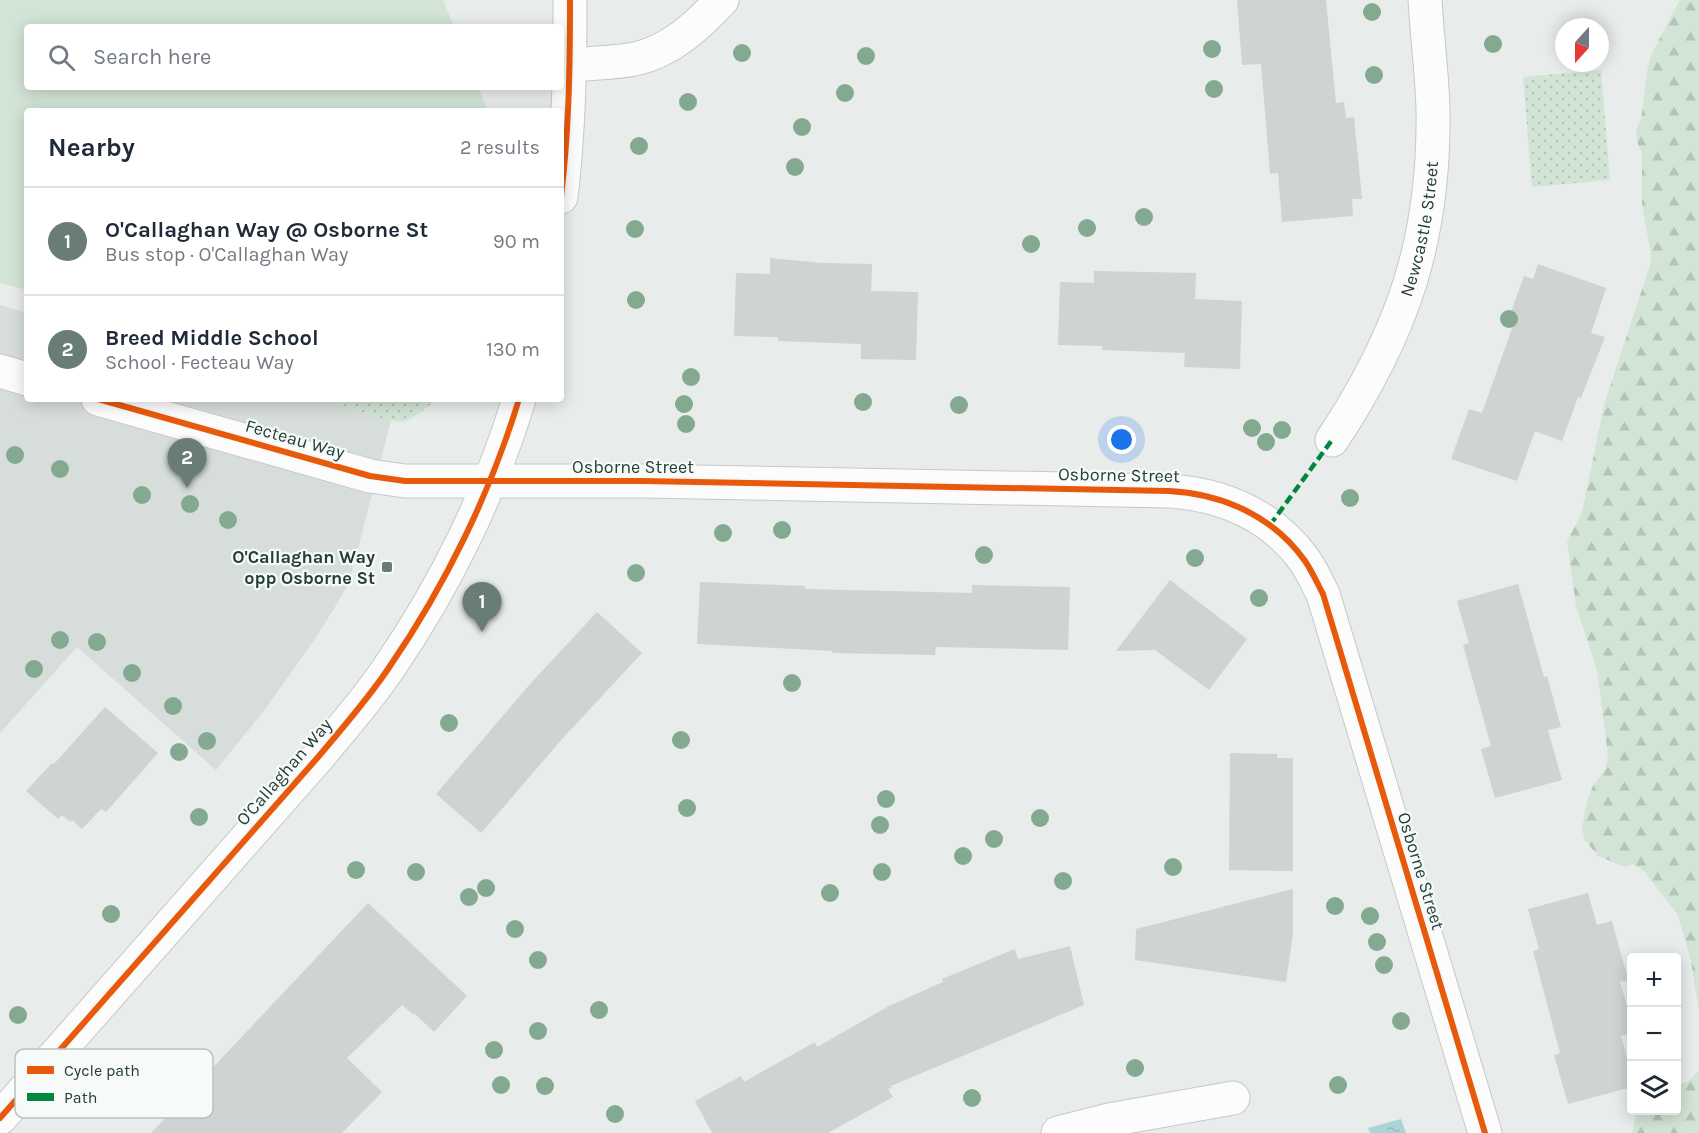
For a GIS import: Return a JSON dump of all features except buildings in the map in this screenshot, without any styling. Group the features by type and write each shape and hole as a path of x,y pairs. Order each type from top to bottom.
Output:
{"street":[{"path":"564,166 569,115 570,0"},
{"path":"570,65 617,62 653,54 687,33 722,0"},
{"name":"Newcastle Street","path":"1332,440 1364,389 1391,334 1417,262 1424,233 1432,170 1433,109 1425,0"},
{"path":"0,371 24,378"},
{"name":"Fecteau Way","path":"109,402 370,476 405,481 489,482"},
{"name":"O'Callaghan Way","path":"61,1049 198,895 364,701 390,667 450,564 489,482 518,402"},
{"name":"Osborne Street","path":"489,482 643,481 1191,492 1229,502 1262,519 1282,535 1306,562 1323,594 1485,1133"},
{"path":"1058,1133 1109,1119 1233,1098"},
{"name":"O'Callaghan Way","path":"0,1118 15,1101"}],"shaded area":[{"path":"0,305 24,312 24,402 329,402 391,420 349,583 312,643 266,708 216,770 77,647 0,733"}],"green space":[{"path":"0,0 443,0 453,24 24,24 24,90 479,90 487,108 24,108 24,289 0,283"},
{"path":"1680,0 1699,0 1699,1011 1691,961 1678,915 1643,870 1633,864 1625,867 1598,856 1585,840 1582,829 1587,801 1593,786 1606,769 1608,755 1597,670 1576,606 1567,541 1582,513 1604,405 1650,265 1651,255 1642,204 1642,153 1637,142 1636,130 1641,119 1648,65 1652,53"},
{"path":"1601,72 1610,180 1532,187 1523,77"},
{"path":"329,402 433,402 405,421 377,417"},
{"path":"1699,1070 1699,1133 1632,1133 1636,1115 1681,1115 1681,1084 1688,1082"}],"water":[{"path":"1401,1119 1406,1133 1370,1133 1368,1128"}],"marked path":[{"path":"1270,525 1332,440"}],"cycle path":[{"path":"564,168 570,0"},
{"path":"109,402 370,476 405,481 643,481 1169,491 1209,497 1245,510 1262,520 1292,545 1308,565 1323,594 1485,1133"},
{"path":"61,1049 319,756 382,678 429,604 465,537 495,469 518,402"},
{"path":"0,1118 15,1101"}],"place":[{"name":"Breed Middle School","path":"187,488"},
{"name":"O'Callaghan Way opp Osborne St","path":"387,567"},
{"name":"O'Callaghan Way @ Osborne St","path":"482,632"}]}
